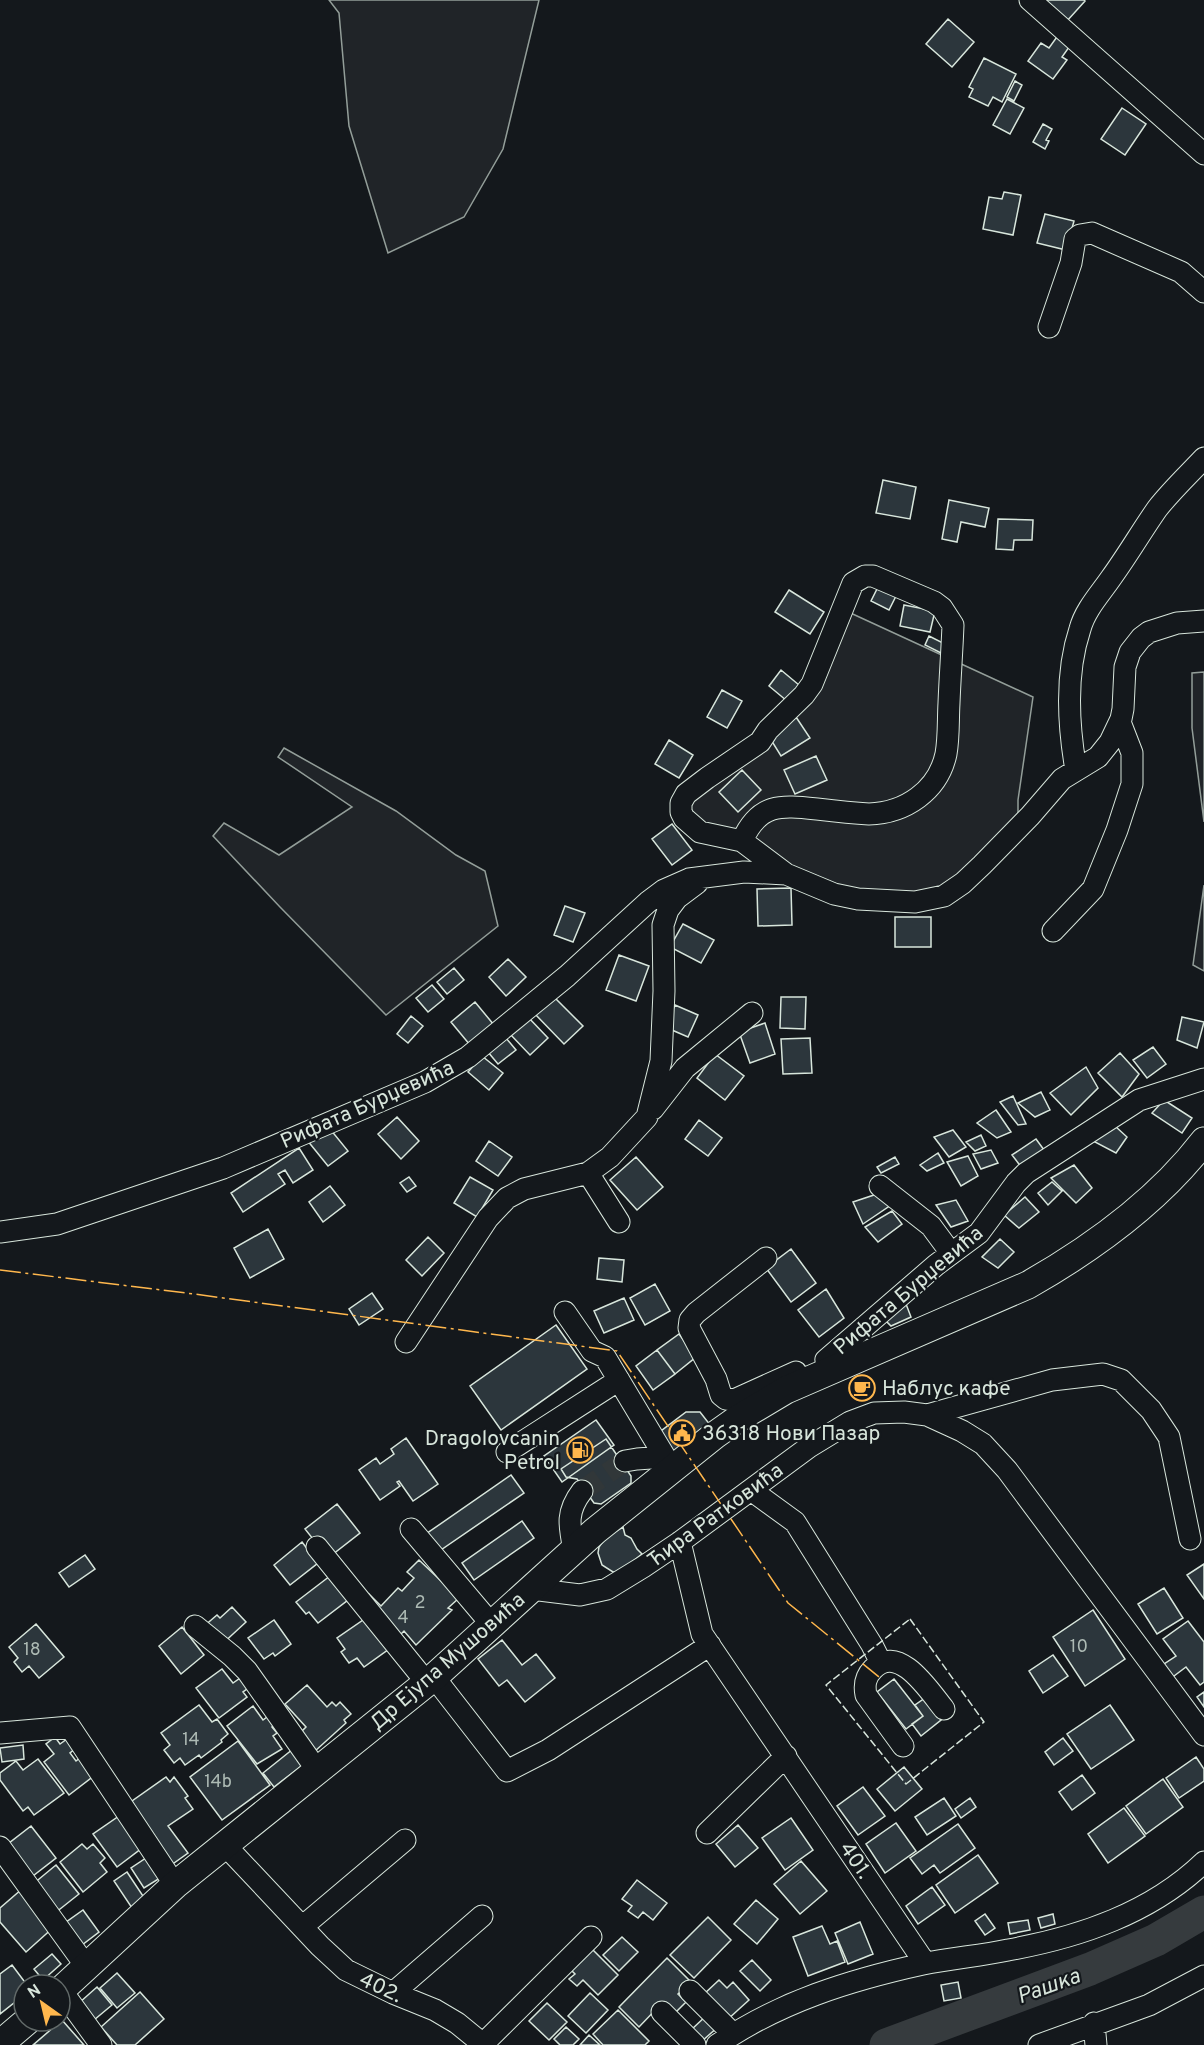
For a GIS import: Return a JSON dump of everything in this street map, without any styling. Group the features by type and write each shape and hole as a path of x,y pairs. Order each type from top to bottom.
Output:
{"main road":[{"name":"Рифата Бурџевића","path":"574,1550 669,1462 828,1365 1028,1285 1064,1264 1112,1230 1163,1188 1204,1141"},
{"name":"Др Ејупа Мушовића","path":"72,1979 175,1885 224,1844 430,1680 574,1550"}],"street":[{"path":"1030,0 1204,154"},
{"path":"1049,327 1071,263 1075,239 1087,232 1181,272 1204,292"},
{"path":"1076,770 1072,744 1070,676 1072,656 1080,626 1158,508 1204,458"},
{"name":"Рифата Бурџевића","path":"742,841 755,819 780,806 869,814 892,812 923,794 932,785 942,765 947,744 953,625 942,608 934,602 873,576 859,578 853,583 812,684 804,695 768,730 760,742 707,778 686,794 681,802 681,812 684,818 700,832 742,841 786,874 834,894 858,899 915,902 944,896 963,883 1030,816 1062,779 1098,757 1110,741 1120,722 1123,709 1125,667 1135,645 1149,632 1177,623 1204,621"},
{"path":"1053,931 1093,889 1117,830 1132,784 1132,753 1120,722"},
{"name":"Рифата Бурџевића","path":"0,1232 57,1224 223,1168 424,1082 468,1057 567,976 663,890 689,879 718,875 744,872 786,874"},
{"name":"Рифата Бурџевића","path":"406,1342 488,1218 507,1198 524,1189 588,1173 610,1157 647,1117 661,1061 664,991 663,925 668,910 677,898 697,883 718,875"},
{"path":"647,1117 685,1068 752,1013"},
{"name":"Рифата Бурџевића","path":"828,1365 951,1253 985,1226 1016,1183 1049,1157 1139,1100 1204,1079"},
{"path":"588,1173 619,1222"},
{"path":"880,1186 931,1226 951,1253"},
{"path":"766,1258 690,1320 689,1328 716,1379 721,1395 726,1399 734,1400 828,1365"},
{"path":"565,1312 592,1351 605,1357 669,1462"},
{"name":"Ћира Ратковића","path":"927,1415 1052,1380 1103,1374 1121,1380 1151,1410 1169,1437 1190,1539"},
{"path":"507,1452 619,1380"},
{"name":"Ћира Ратковића","path":"531,1588 580,1595 607,1589 643,1568 680,1542 808,1446 850,1422 874,1413 904,1412 927,1415 962,1431 983,1444 1007,1470 1204,1735"},
{"path":"625,1461 669,1462"},
{"path":"752,1490 795,1522 876,1654 888,1661 906,1666 944,1709"},
{"path":"574,1550 570,1529 570,1510 582,1491"},
{"path":"411,1529 492,1625"},
{"name":"401.","path":"680,1542 702,1634 925,1963"},
{"path":"317,1547 507,1770 548,1749 710,1644"},
{"path":"195,1626 247,1671 317,1770"},
{"path":"876,1654 867,1676 866,1695 903,1746"},
{"path":"0,1733 70,1727 175,1885"},
{"path":"707,1833 786,1756"},
{"path":"302,1927 405,1840"},
{"name":"402.","path":"224,1844 346,1970 435,2010 474,2042 591,1938"},
{"path":"0,1847 86,1966"},
{"path":"690,1991 725,2040 787,2004 846,1982 925,1963 1009,1950 1091,1929 1138,1909 1184,1881 1204,1862"},
{"path":"393,1993 482,1916"},
{"path":"1039,2045 1094,2023 1149,2005 1204,1976"},
{"path":"72,2006 101,2045"},
{"path":"662,2012 694,2045"},
{"path":"1094,2023 1096,2045"}],"shaded area":[{"path":"329,0 539,0 503,149 464,217 388,253 349,126 339,13"},
{"path":"844,610 1033,697 1018,800 1018,827 963,883 878,901 690,824 686,794 804,695"},
{"path":"1204,672 1204,822 1192,728 1192,673"},
{"path":"284,748 396,811 456,855 485,871 498,926 386,1015 213,836 224,823 279,855 352,807 278,757"},
{"path":"1204,885 1204,971 1193,965"}],"building":[{"path":"1045,0 1084,0 1085,1 1067,21"},
{"path":"948,19 974,42 952,67 926,44"},
{"path":"1059,34 1072,43 1062,57 1067,60 1053,79 1028,61 1041,43 1049,48"},
{"path":"984,58 1016,74 1002,102 993,97 988,106 969,97 973,89 969,87"},
{"path":"1015,81 1022,85 1014,101 1007,97"},
{"path":"1007,99 1024,108 1010,134 993,125"},
{"path":"1122,108 1146,124 1125,155 1101,139"},
{"path":"1043,124 1052,129 1046,140 1049,141 1045,149 1033,142"},
{"path":"1004,192 1021,195 1013,235 983,229 989,197 1002,199"},
{"path":"1045,214 1074,221 1066,250 1037,243"},
{"path":"883,480 916,487 910,519 876,513"},
{"path":"949,500 989,508 985,527 961,522 957,542 942,539"},
{"path":"998,519 1033,520 1032,540 1014,540 1013,550 996,549"},
{"path":"880,583 898,592 889,610 871,601"},
{"path":"789,590 824,612 810,634 775,612"},
{"path":"904,605 935,611 930,632 900,626"},
{"path":"929,636 945,644 941,653 925,645"},
{"path":"781,670 799,685 787,701 769,686"},
{"path":"722,690 742,701 727,728 707,717"},
{"path":"796,717 810,738 781,756 768,735"},
{"path":"669,740 693,755 679,778 655,764"},
{"path":"816,756 827,780 795,794 784,770"},
{"path":"742,770 761,790 738,812 719,792"},
{"path":"672,824 692,850 672,865 652,839"},
{"path":"791,888 792,925 758,926 757,889"},
{"path":"565,906 585,913 573,942 554,935"},
{"path":"895,917 931,917 931,947 895,947"},
{"path":"683,924 714,940 701,963 670,947"},
{"path":"619,955 649,966 636,1001 606,990"},
{"path":"508,959 526,977 506,996 489,977"},
{"path":"454,968 464,980 447,994 437,982"},
{"path":"432,985 444,999 428,1012 416,998"},
{"path":"552,995 583,1026 564,1044 534,1013"},
{"path":"781,997 806,997 805,1029 780,1028"},
{"path":"475,1002 494,1025 470,1045 451,1022"},
{"path":"675,1005 698,1015 688,1037 665,1027"},
{"path":"411,1016 423,1026 408,1043 397,1034"},
{"path":"527,1016 548,1038 530,1055 509,1033"},
{"path":"1182,1017 1204,1022 1197,1048 1177,1040"},
{"path":"765,1023 775,1054 750,1063 739,1032"},
{"path":"506,1038 516,1050 498,1064 488,1052"},
{"path":"810,1038 812,1073 783,1074 781,1039"},
{"path":"1153,1047 1166,1064 1147,1078 1133,1060"},
{"path":"1120,1053 1139,1074 1122,1097 1098,1073"},
{"path":"715,1054 744,1076 725,1100 697,1078"},
{"path":"482,1056 503,1073 489,1090 468,1072"},
{"path":"1086,1067 1098,1088 1071,1115 1050,1093"},
{"path":"1041,1092 1050,1110 1035,1117 1018,1103"},
{"path":"1013,1096 1026,1124 1018,1125 1000,1102"},
{"path":"1164,1100 1192,1118 1182,1133 1152,1113"},
{"path":"996,1110 1011,1132 997,1138 977,1123"},
{"path":"397,1117 419,1141 401,1159 378,1134"},
{"path":"699,1120 722,1138 708,1156 685,1139"},
{"path":"326,1124 348,1151 328,1166 307,1140"},
{"path":"1115,1126 1127,1137 1116,1153 1093,1141"},
{"path":"953,1130 966,1147 949,1157 934,1137"},
{"path":"981,1135 986,1146 975,1151 966,1142"},
{"path":"1036,1139 1047,1154 1022,1168 1012,1155"},
{"path":"489,1141 512,1157 498,1176 476,1161"},
{"path":"299,1148 313,1170 293,1183 285,1170 278,1174 285,1184 243,1212 231,1193"},
{"path":"991,1150 998,1163 981,1169 973,1154"},
{"path":"938,1153 944,1163 927,1171 920,1165"},
{"path":"968,1156 978,1176 961,1186 947,1162"},
{"path":"636,1157 663,1187 637,1210 610,1180"},
{"path":"895,1157 899,1164 881,1173 877,1167"},
{"path":"1074,1165 1092,1188 1076,1203 1051,1178"},
{"path":"409,1177 416,1186 407,1192 400,1183"},
{"path":"470,1177 493,1190 477,1217 454,1203"},
{"path":"1052,1182 1062,1191 1048,1205 1038,1193"},
{"path":"330,1186 345,1205 323,1222 309,1202"},
{"path":"883,1192 891,1205 863,1224 853,1202"},
{"path":"1025,1197 1039,1212 1019,1228 1004,1215"},
{"path":"956,1200 968,1221 951,1227 936,1205"},
{"path":"892,1211 902,1224 878,1242 865,1227"},
{"path":"268,1229 284,1259 250,1278 234,1248"},
{"path":"428,1237 444,1253 422,1276 406,1260"},
{"path":"1000,1239 1014,1252 998,1268 982,1257"},
{"path":"791,1249 816,1283 791,1302 766,1268"},
{"path":"599,1258 624,1260 622,1282 597,1279"},
{"path":"655,1284 670,1311 645,1325 630,1298"},
{"path":"826,1289 844,1318 819,1337 798,1310"},
{"path":"372,1293 383,1309 359,1325 349,1309"},
{"path":"624,1298 634,1320 604,1333 594,1311"},
{"path":"906,1304 911,1317 891,1326 882,1317"},
{"path":"556,1325 587,1369 501,1430 470,1386"},
{"path":"679,1334 696,1357 675,1374 657,1350"},
{"path":"657,1350 675,1374 653,1390 636,1366"},
{"path":"686,1412 700,1412 711,1426 673,1455 657,1434"},
{"path":"596,1420 614,1445 562,1482 544,1456"},
{"path":"406,1438 438,1484 413,1501 399,1481 397,1482 400,1486 380,1500 359,1470 376,1458 380,1464 394,1454 391,1449"},
{"path":"606,1439 631,1476 631,1483 601,1504 594,1503 577,1479 566,1477 561,1469"},
{"path":"511,1475 524,1493 435,1554 423,1536"},
{"path":"337,1504 360,1533 328,1558 305,1529"},
{"path":"522,1521 534,1538 474,1580 462,1563"},
{"path":"623,1527 625,1535 631,1538 642,1554 619,1572 613,1572 602,1565 598,1553 599,1547 606,1537"},
{"path":"302,1542 318,1563 290,1585 274,1565"},
{"path":"85,1555 95,1569 69,1587 59,1573"},
{"path":"419,1560 459,1598 448,1608 452,1610 416,1645 404,1631 397,1638 364,1599 369,1594 381,1606 398,1588 402,1591 414,1578 407,1572"},
{"path":"1204,1564 1204,1599 1187,1575"},
{"path":"330,1576 348,1600 318,1623 296,1602"},
{"path":"1164,1588 1183,1618 1157,1634 1138,1604"},
{"path":"232,1607 246,1622 220,1646 203,1627 217,1615 220,1618"},
{"path":"1093,1610 1125,1659 1085,1686 1053,1637"},
{"path":"366,1618 389,1649 364,1667 357,1658 349,1663 341,1652 345,1649 337,1638"},
{"path":"274,1620 291,1644 275,1656 273,1653 264,1659 248,1638"},
{"path":"1188,1621 1204,1642 1204,1682 1200,1685 1186,1667 1170,1679 1161,1666 1176,1656 1163,1639"},
{"path":"36,1624 64,1657 39,1678 29,1666 22,1672 14,1662 18,1658 9,1647"},
{"path":"182,1627 204,1655 181,1674 159,1646"},
{"path":"502,1640 522,1665 536,1654 555,1678 525,1702 507,1680 499,1686 478,1659"},
{"path":"1053,1655 1068,1676 1043,1693 1029,1671"},
{"path":"222,1669 233,1683 243,1676 251,1686 243,1692 247,1697 219,1718 196,1688"},
{"path":"894,1679 923,1716 906,1729 877,1692"},
{"path":"307,1685 327,1707 332,1702 336,1706 340,1702 351,1714 344,1720 346,1723 314,1752 298,1735 306,1727 285,1704"},
{"path":"1204,1692 1204,1707 1197,1697"},
{"path":"925,1698 941,1720 921,1736 912,1724 923,1716 915,1705"},
{"path":"199,1705 212,1722 217,1719 228,1734 221,1740 222,1742 201,1758 199,1755 185,1765 180,1758 174,1763 164,1750 170,1745 161,1733"},
{"path":"1110,1705 1134,1740 1091,1769 1067,1734"},
{"path":"253,1706 263,1720 267,1717 274,1726 272,1727 277,1733 273,1736 282,1749 257,1764 227,1726"},
{"path":"55,1737 60,1744 67,1739 75,1749 70,1753 76,1761 85,1754 99,1772 69,1795 44,1762 54,1754 46,1744"},
{"path":"1063,1738 1073,1751 1054,1765 1045,1752"},
{"path":"238,1741 270,1785 222,1820 190,1777"},
{"path":"23,1745 24,1759 2,1762 0,1748"},
{"path":"293,1749 304,1764 274,1787 263,1773"},
{"path":"1196,1757 1204,1769 1204,1781 1179,1798 1166,1778"},
{"path":"38,1759 64,1793 34,1815 28,1807 23,1811 0,1780 0,1773 16,1761 23,1770"},
{"path":"904,1767 922,1789 895,1811 877,1789"},
{"path":"1082,1775 1095,1793 1072,1810 1059,1792"},
{"path":"166,1777 170,1782 174,1777 188,1796 185,1798 193,1809 168,1826 188,1853 167,1868 132,1801"},
{"path":"1163,1779 1183,1807 1146,1834 1126,1806"},
{"path":"863,1787 885,1816 858,1835 837,1806"},
{"path":"944,1798 956,1816 927,1835 915,1817"},
{"path":"970,1798 976,1807 961,1818 955,1809"},
{"path":"1124,1808 1145,1836 1108,1863 1088,1834"},
{"path":"119,1816 142,1848 117,1867 93,1834"},
{"path":"791,1818 813,1850 785,1870 762,1838"},
{"path":"896,1823 916,1851 885,1873 866,1844"},
{"path":"958,1824 975,1848 940,1873 934,1865 922,1874 910,1858"},
{"path":"738,1825 758,1848 735,1867 716,1844"},
{"path":"31,1826 56,1858 29,1879 4,1847"},
{"path":"82,1844 87,1849 93,1844 105,1858 100,1863 107,1872 83,1892 60,1862"},
{"path":"978,1855 998,1883 955,1913 936,1885"},
{"path":"146,1858 160,1878 144,1888 131,1868"},
{"path":"801,1861 827,1891 800,1914 774,1884"},
{"path":"56,1865 79,1894 55,1913 33,1884"},
{"path":"127,1872 145,1899 132,1908 114,1881"},
{"path":"637,1880 667,1903 653,1920 643,1912 638,1918 628,1911 632,1906 622,1899"},
{"path":"932,1887 945,1905 918,1924 906,1906"},
{"path":"22,1889 55,1926 26,1952 0,1922 0,1908"},
{"path":"756,1900 778,1919 757,1944 734,1924"},
{"path":"83,1910 99,1932 78,1948 62,1925"},
{"path":"985,1914 995,1928 985,1935 975,1921"},
{"path":"1053,1914 1055,1924 1041,1928 1038,1918"},
{"path":"708,1917 731,1940 694,1978 670,1955"},
{"path":"1028,1920 1030,1930 1010,1934 1008,1923"},
{"path":"860,1922 873,1954 848,1964 835,1933"},
{"path":"822,1926 830,1944 837,1941 845,1962 808,1976 793,1937"},
{"path":"622,1937 638,1952 619,1971 603,1955"},
{"path":"592,1949 618,1975 598,1995 583,1980 577,1986 569,1979 575,1974 571,1970"},
{"path":"52,1954 61,1964 51,1973 37,1973 34,1969"},
{"path":"667,1958 691,1982 678,1994 686,2002 672,2016 661,2004 639,2027 619,2007"},
{"path":"752,1960 771,1980 760,1991 740,1971"},
{"path":"12,1965 18,1973 12,1973 12,2004 0,2014 0,1974"},
{"path":"117,1973 135,1993 117,2008 100,1988"},
{"path":"719,1980 727,1988 733,1982 749,2000 727,2020 703,1995"},
{"path":"958,1982 961,1998 944,2001 941,1985"},
{"path":"97,1987 112,2005 94,2020 79,2003"},
{"path":"140,1992 164,2019 135,2045 117,2045 101,2027"},
{"path":"590,1993 608,2010 586,2033 568,2016"},
{"path":"547,2003 567,2022 549,2040 529,2021"},
{"path":"618,2010 649,2041 645,2045 603,2045 593,2034"},
{"path":"708,2014 719,2026 701,2042 691,2030"},
{"path":"566,2027 579,2039 573,2045 560,2045 554,2039"},
{"path":"72,2031 84,2045 33,2045 47,2033"},
{"path":"589,2035 600,2045 580,2045"}],"waterway":[{"name":"Рашка","path":"886,2045 1090,1969 1156,1940 1204,1912"}],"tunnel":[{"path":"582,1491 625,1461"}],"fence":[{"path":"910,1619 984,1722 906,1784 826,1685 910,1619"}],"power":[{"path":"0,1270 617,1351 788,1603 879,1677"}],"place":[{"name":"Наблус кафе","path":"862,1388"},
{"name":"36318 Нови Пазар","path":"682,1433"},
{"name":"Dragolovcanin Petrol","path":"580,1450"}]}
